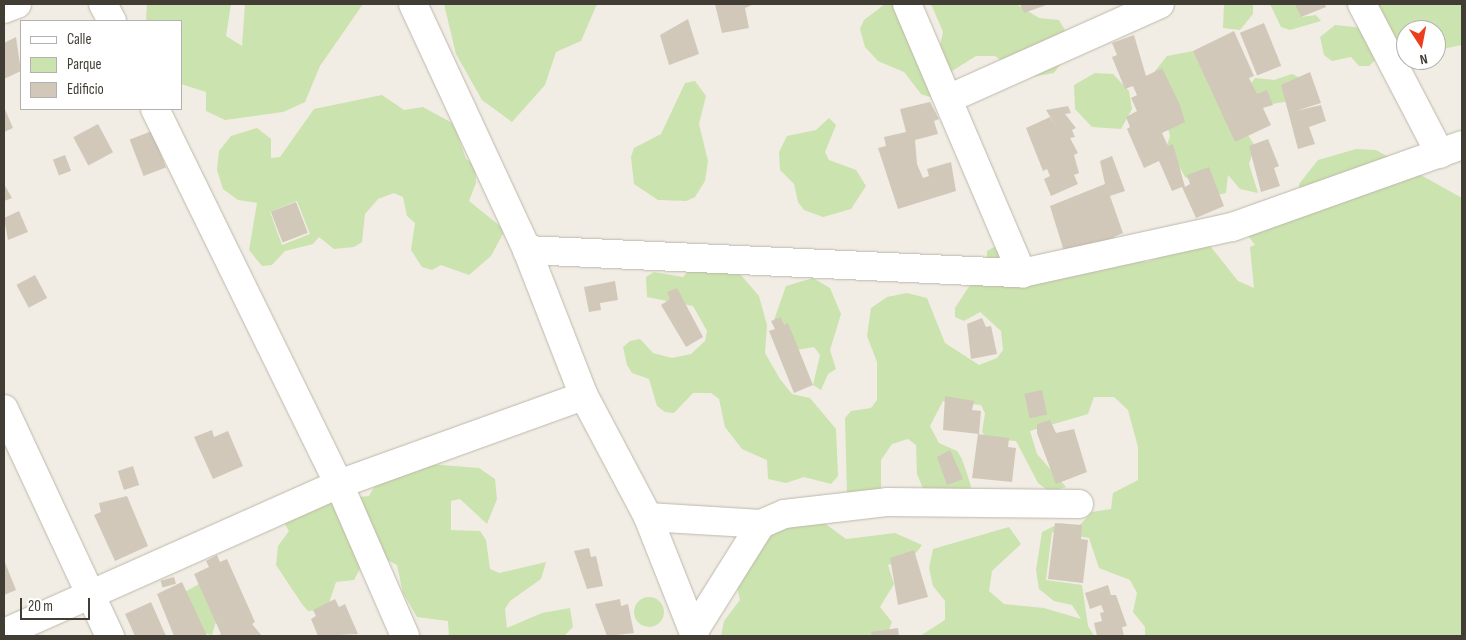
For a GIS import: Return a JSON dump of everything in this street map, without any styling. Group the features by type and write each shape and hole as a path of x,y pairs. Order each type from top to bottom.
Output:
{"street":[{"path":"4,10 17,4"},
{"path":"103,4 111,20"},
{"path":"413,4 527,250 584,396 648,517 695,634"},
{"path":"907,4 1022,273"},
{"path":"948,99 1160,4"},
{"path":"527,250 1022,273 1232,227 1451,150 1362,4"},
{"path":"155,110 339,484 405,636"},
{"path":"4,633 89,593 339,484 584,396"},
{"path":"4,409 110,636"},
{"path":"648,517 761,524 810,508 888,502 1079,504"},
{"path":"695,634 761,524"}],"green space":[{"path":"147,4 231,4 226,36 242,46 245,4 363,4 320,66 305,102 283,112 225,120 206,111 206,92 182,84 182,20 146,20"},
{"path":"444,4 597,4 581,41 556,52 545,85 512,122 482,100 456,54"},
{"path":"885,4 898,4 939,50 943,32 931,4 1016,4 1039,18 1059,20 1069,37 1067,55 1054,73 1026,78 995,56 976,56 952,71 939,95 930,97 921,94 904,72 878,61 865,47 860,29 864,20"},
{"path":"1224,4 1253,4 1253,14 1240,30 1223,28"},
{"path":"1270,4 1299,4 1301,17 1316,15 1321,21 1290,30 1281,27"},
{"path":"1371,4 1462,4 1462,45 1446,48 1446,20 1396,20 1396,39 1391,39"},
{"path":"1335,25 1363,28 1376,59 1369,66 1359,66 1351,57 1332,61 1324,55 1320,37"},
{"path":"1193,51 1255,146 1249,164 1258,193 1240,189 1228,175 1226,193 1216,195 1185,177 1167,145 1170,136 1155,71 1167,56"},
{"path":"1095,73 1113,74 1129,91 1132,109 1121,129 1092,127 1075,109 1074,85"},
{"path":"1292,74 1301,78 1290,101 1258,106 1249,86 1255,78 1274,80"},
{"path":"695,81 706,96 699,124 708,161 705,181 695,197 686,201 658,200 634,184 631,157 634,148 661,134 685,83"},
{"path":"382,95 404,110 423,107 454,124 466,159 475,164 476,183 469,201 505,230 491,256 469,275 441,265 432,270 422,267 411,250 415,223 407,216 403,197 394,193 378,199 365,214 362,242 354,247 334,249 319,237 313,244 285,251 272,265 262,266 249,250 257,203 238,200 223,189 217,170 219,151 231,136 257,128 271,139 271,158 280,157 314,109","holes":["297,201 310,234 282,245 270,212"]},
{"path":"829,118 836,125 825,152 829,160 856,170 866,186 851,209 823,217 804,210 798,202 794,184 780,170 779,152 787,136 816,130"},
{"path":"1356,149 1376,150 1462,198 1462,636 1145,636 1145,627 1133,612 1137,593 1130,580 1099,568 1089,538 1052,532 1046,580 1082,585 1088,626 1094,636 920,636 945,620 945,601 933,586 929,568 933,549 1009,527 1021,544 992,571 989,591 1004,604 1044,608 1081,619 1072,605 1054,601 1039,589 1036,570 1042,532 1060,523 1079,526 1092,512 1111,509 1113,493 1138,480 1138,447 1128,410 1114,397 1094,397 1088,414 1030,431 1037,454 1066,487 1050,492 1038,483 1016,441 988,439 982,432 985,413 981,405 943,401 930,426 939,443 957,451 962,459 971,486 967,495 924,491 917,474 916,445 908,439 892,444 881,460 881,498 847,496 845,418 851,411 871,408 877,400 877,362 867,336 871,308 887,297 907,293 927,298 945,343 979,365 997,358 1003,350 1001,331 980,312 964,321 955,317 955,308 970,285 987,274 987,251 1003,242 1021,257 1070,277 1105,235 1115,237 1127,252 1146,262 1207,242 1238,281 1254,288 1250,247 1255,245 1243,229 1299,200 1299,184 1318,160"},
{"path":"734,267 759,296 767,325 765,353 780,379 792,394 810,398 836,429 838,476 831,484 804,477 786,483 768,479 767,460 742,449 725,427 719,399 711,393 693,393 674,413 665,412 657,406 649,379 632,373 627,365 623,347 630,341 640,339 653,353 672,358 691,354 705,341 707,331 693,306 647,297 646,277 654,272 683,277 690,269"},
{"path":"813,278 830,288 841,314 830,350 836,369 828,374 821,390 813,385 820,355 814,347 796,350 774,320 786,286"},
{"path":"430,464 479,468 495,479 497,499 487,524 460,499 451,501 451,530 480,531 486,540 490,569 499,573 546,562 541,579 510,601 505,609 507,628 542,613 570,608 573,627 564,636 449,636 448,621 417,617 403,593 397,565 380,556 363,563 354,580 336,582 327,609 308,611 302,604 276,565 278,546 289,531 284,523 285,505 369,496 378,480"},
{"path":"823,522 846,539 895,533 922,545 916,553 888,565 894,584 880,607 892,622 889,630 874,636 721,636 724,621 740,600 736,582 765,542 779,528"},
{"path":"201,583 218,615 212,635 203,633 185,592"},
{"path":"649,597 660,601 664,612 660,623 649,627 638,623 634,612 638,601"}],"building":[{"path":"715,4 754,4 745,8 749,28 722,33"},
{"path":"1020,4 1049,4 1024,13"},
{"path":"1295,4 1325,4 1326,7 1301,17"},
{"path":"688,19 699,54 669,65 660,35"},
{"path":"1264,23 1281,66 1257,75 1240,33"},
{"path":"1234,31 1254,76 1249,78 1257,94 1267,90 1273,105 1263,108 1271,125 1235,142 1193,51"},
{"path":"1134,35 1146,76 1162,68 1180,105 1185,122 1162,133 1168,146 1173,144 1185,187 1190,184 1187,175 1209,167 1224,206 1196,218 1182,187 1172,191 1159,161 1144,168 1127,129 1130,127 1126,117 1137,111 1131,98 1137,95 1133,86 1125,89 1112,57 1117,55 1112,43"},
{"path":"16,37 20,71 4,79 4,43"},
{"path":"1310,72 1321,103 1296,111 1321,105 1326,121 1309,127 1315,144 1298,149 1281,85"},
{"path":"930,102 939,119 934,121 938,134 915,140 917,164 923,178 929,176 927,169 951,162 956,191 898,209 878,148 886,146 884,137 906,132 900,109"},
{"path":"1068,106 1071,113 1065,114 1076,128 1072,130 1075,137 1070,138 1078,153 1074,155 1079,173 1074,175 1078,184 1051,196 1044,179 1050,176 1047,169 1043,171 1026,128 1050,117 1056,126 1046,110"},
{"path":"4,107 13,128 4,132"},
{"path":"98,124 113,152 88,165 73,137"},
{"path":"152,131 166,167 144,176 130,140"},
{"path":"1268,139 1279,166 1274,168 1280,186 1261,192 1249,146"},
{"path":"65,155 71,171 59,176 53,160"},
{"path":"1112,156 1125,191 1110,196 1123,233 1066,258 1050,206 1105,184 1100,161"},
{"path":"4,184 12,198 4,201"},
{"path":"296,202 308,233 283,242 271,212"},
{"path":"19,211 28,232 8,240 4,218"},
{"path":"35,275 47,298 29,308 16,285"},
{"path":"615,281 618,300 600,303 601,310 589,312 584,287"},
{"path":"677,288 703,337 686,347 661,305 670,299 667,292"},
{"path":"781,317 784,325 788,323 813,385 794,393 769,331 775,329 771,321"},
{"path":"982,318 986,327 991,326 997,354 971,359 967,324"},
{"path":"1042,390 1047,414 1030,418 1024,394"},
{"path":"945,396 974,401 972,410 981,411 979,434 943,430"},
{"path":"1050,420 1056,433 1074,429 1087,472 1056,484 1037,433 1037,424"},
{"path":"212,430 214,437 228,431 243,466 213,479 194,437"},
{"path":"978,434 1009,438 1008,447 1016,448 1012,482 972,478"},
{"path":"950,450 963,479 947,485 937,457"},
{"path":"133,466 139,485 124,490 118,471"},
{"path":"127,496 148,546 115,561 94,515 101,512 99,503"},
{"path":"1055,523 1082,525 1081,539 1088,540 1083,583 1048,579"},
{"path":"589,548 591,557 596,556 603,586 587,589 574,551"},
{"path":"914,550 928,597 898,605 890,558"},
{"path":"217,555 220,562 227,559 255,622 252,624 262,636 217,636 221,634 194,574 209,567 206,561"},
{"path":"4,560 16,590 4,595"},
{"path":"174,577 176,584 162,588 161,581"},
{"path":"182,582 207,636 174,636 157,594"},
{"path":"1108,585 1111,595 1116,595 1127,626 1122,627 1124,636 1097,636 1094,623 1102,621 1100,613 1104,612 1101,605 1090,609 1085,593"},
{"path":"335,599 339,607 345,604 358,634 318,636 311,619 316,616 313,610"},
{"path":"620,599 621,606 628,604 634,633 607,636 595,604"},
{"path":"151,602 166,636 135,636 125,614"},
{"path":"898,628 899,636 872,636 871,632"}]}
